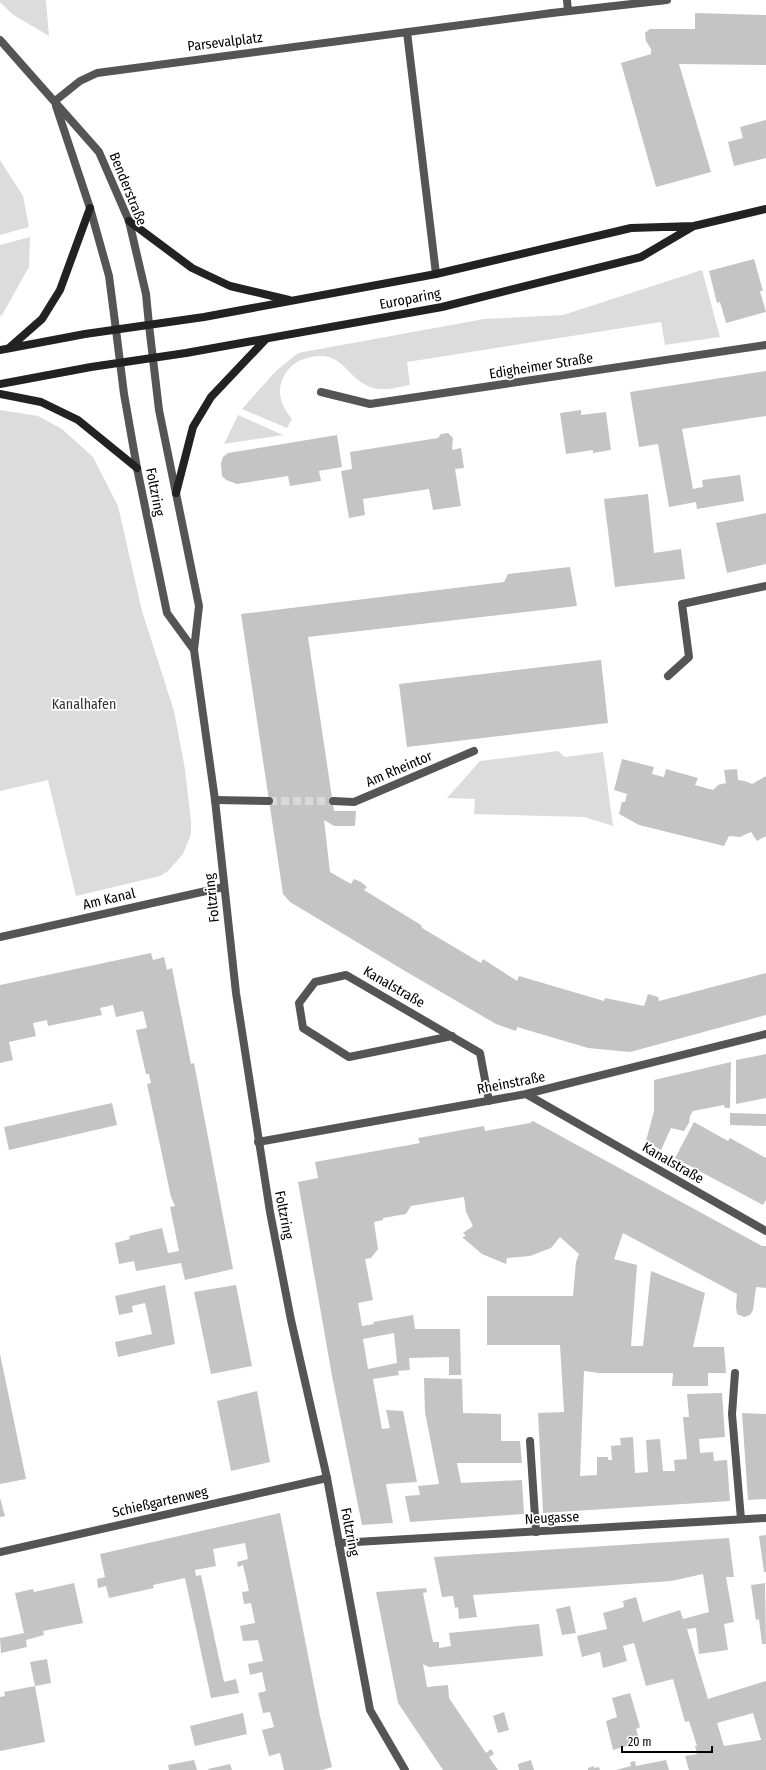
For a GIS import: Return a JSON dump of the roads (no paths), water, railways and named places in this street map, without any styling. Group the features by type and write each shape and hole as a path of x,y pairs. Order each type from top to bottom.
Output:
{"main road":[{"path":"4,349 42,319 60,290 90,208"},
{"name":"Europaring","path":"4,349 204,317 436,274 631,228 694,226 766,209"},
{"path":"129,221 192,268 230,286 292,301"},
{"name":"Europaring","path":"0,384 120,362 266,339 442,307 641,257 694,226"},
{"path":"176,493 193,427 211,397 266,339"},
{"path":"0,394 41,402 78,420 137,468"}],"street":[{"path":"567,0 568,11"},
{"name":"Parsevalplatz","path":"55,101 80,81 97,73 552,13 667,0"},
{"path":"407,32 436,274"},
{"name":"Benderstraße","path":"0,40 99,152 129,221 146,294 149,325"},
{"name":"Benderstraße","path":"55,101 90,208 109,276 116,330"},
{"name":"Foltzring","path":"149,325 159,410 199,606 194,650 214,800 236,993 258,1142 291,1320 327,1478 370,1710 405,1770"},
{"name":"Foltzring","path":"116,330 124,394 137,468 167,613 194,650"},
{"name":"Edigheimer Straße","path":"321,392 370,404 766,345"},
{"path":"668,676 689,657 682,604 766,586"},
{"name":"Am Rheintor","path":"332,801 354,802 474,751"},
{"path":"214,800 270,801"},
{"name":"Am Kanal","path":"0,936 224,887"},
{"name":"Kanalstraße","path":"452,1036 349,1057 303,1028 299,1003 315,982 346,975 452,1036 480,1053 489,1101"},
{"name":"Rheinstraße","path":"258,1142 526,1094 766,1034"},
{"name":"Kanalstraße","path":"526,1094 766,1231"},
{"path":"735,1373 732,1414 741,1519"},
{"path":"530,1441 536,1532"},
{"name":"Schießgartenweg","path":"0,1552 327,1478"},
{"name":"Neugasse","path":"339,1543 766,1518"}],"tunnel":[{"path":"269,801 333,801"}],"park label":[{"name":"Kanalhafen","path":"84,704"}]}
